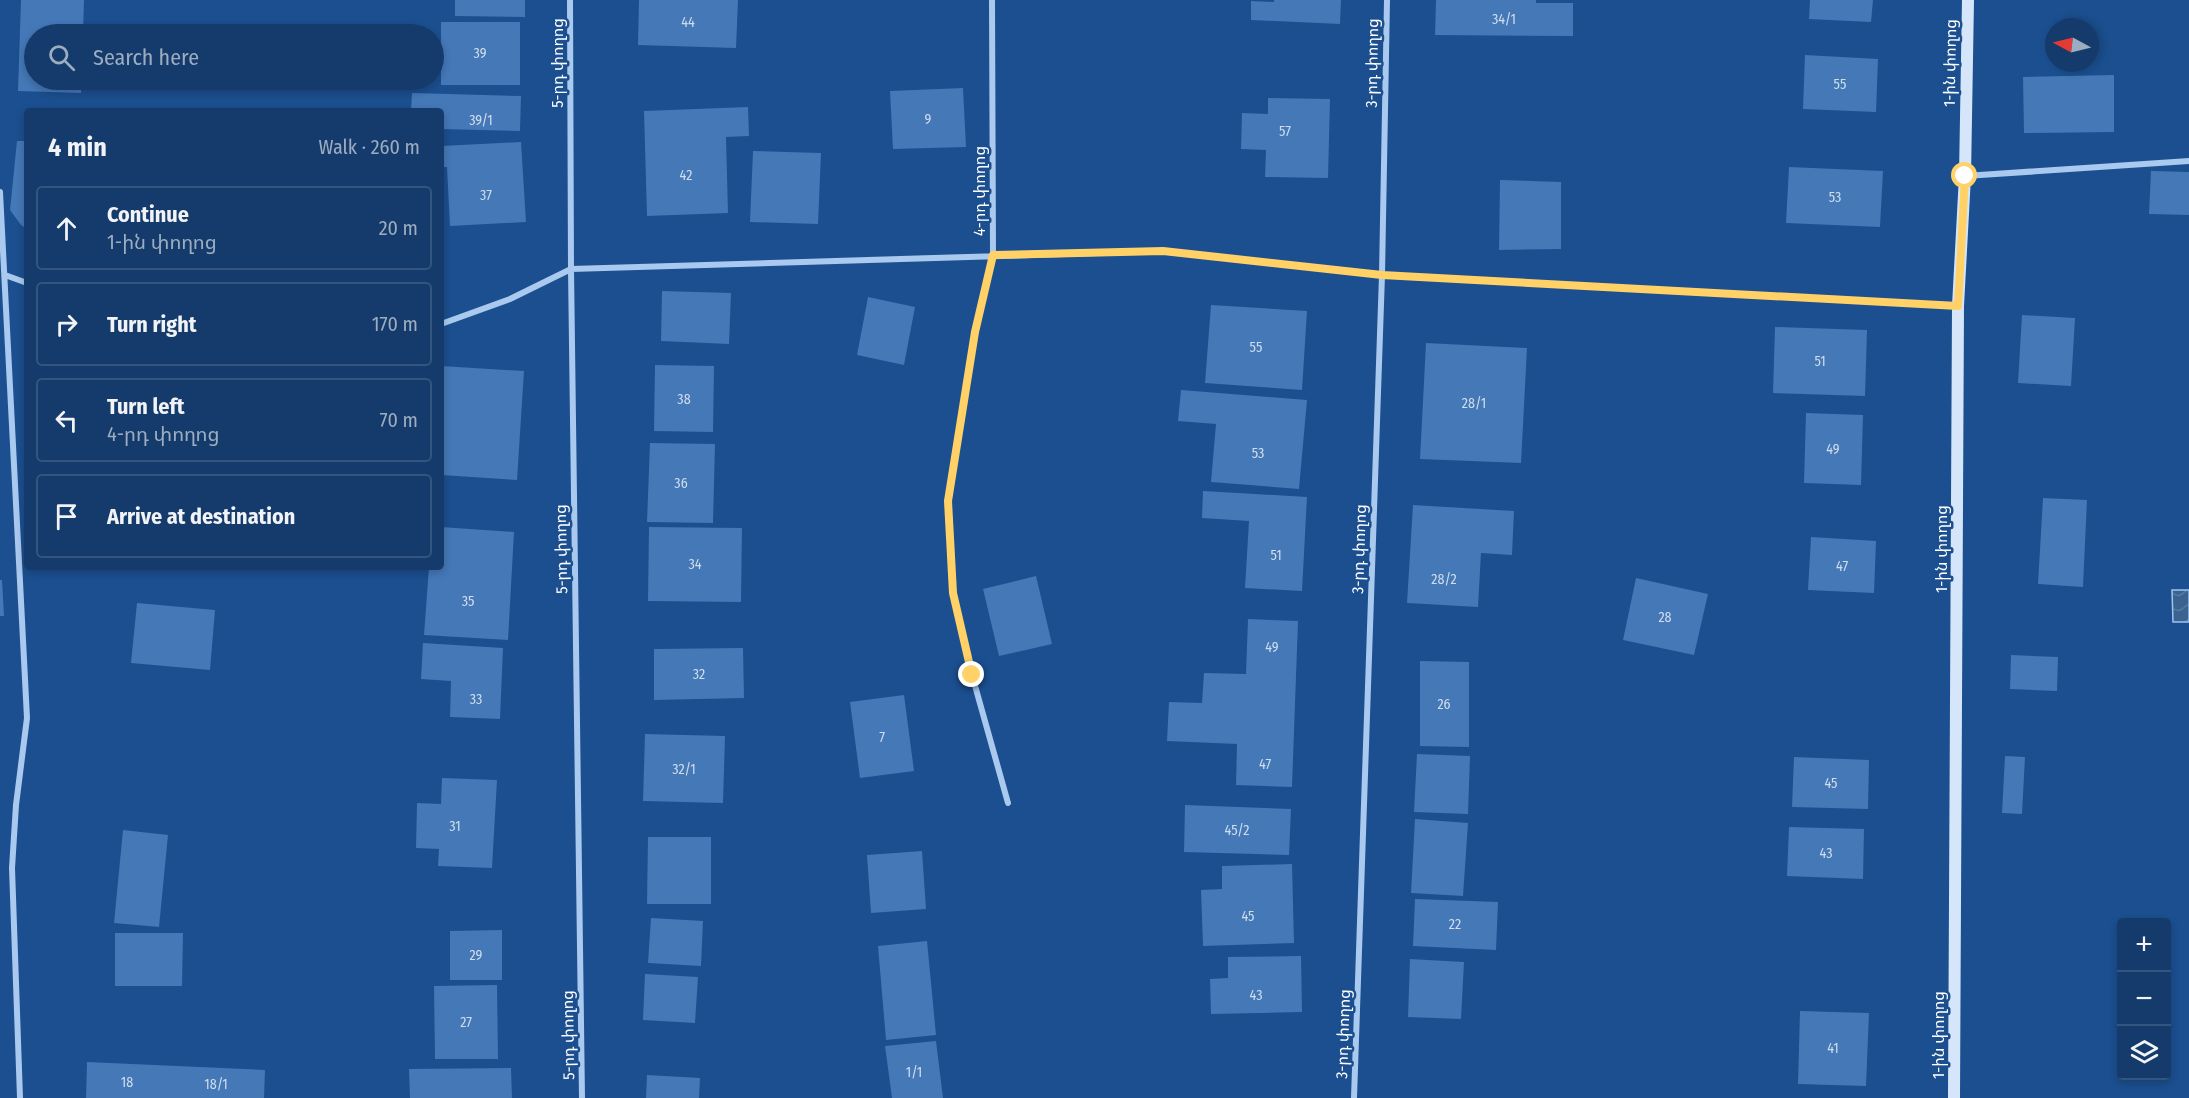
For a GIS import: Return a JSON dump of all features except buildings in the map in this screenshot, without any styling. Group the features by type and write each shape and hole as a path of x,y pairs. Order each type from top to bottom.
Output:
{"main road":[{"name":"1-ին փողոց","path":"1954,1098 1958,306 1965,176 1968,0"}],"street":[{"name":"5-րդ փողոց","path":"570,0 571,269 582,1098"},
{"name":"4-րդ փողոց","path":"992,0 993,255 975,332 948,501 953,593 972,675 1008,803"},
{"name":"3-րդ փողոց","path":"1354,1098 1382,275 1387,0"},
{"path":"1965,176 2189,161"},
{"path":"0,192 27,718 16,805 12,868 20,1098"},
{"path":"444,323 510,300 571,269 1163,251 1382,275 1958,306"},
{"path":"5,275 24,283"}],"water":[{"path":"2172,590 2189,590 2189,622 2173,622"}],"route":[{"path":"972,675 953,593 948,501 975,332 993,255 1163,251 1382,275 1958,306 1965,176"}]}
